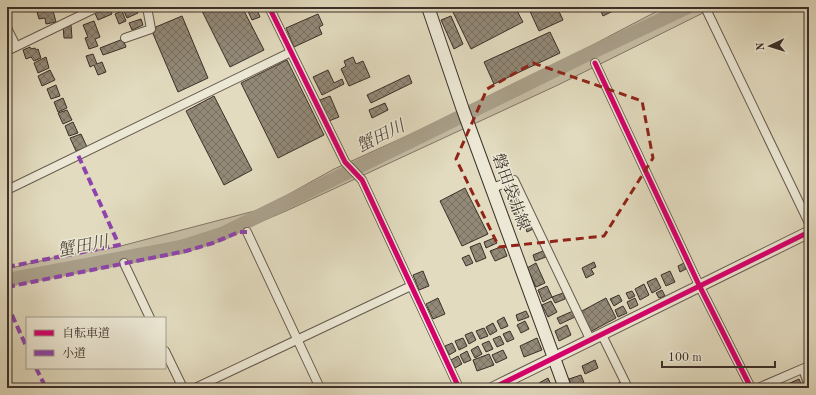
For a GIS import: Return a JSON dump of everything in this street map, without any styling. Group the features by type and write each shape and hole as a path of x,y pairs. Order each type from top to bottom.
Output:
{"main road":[{"name":"磐田袋井線","path":"428,7 463,110 565,388"}],"street":[{"path":"7,51 98,7"},
{"path":"125,38 152,29 147,7"},
{"path":"269,7 345,162 362,180 459,388"},
{"path":"706,9 809,223"},
{"path":"7,28 16,46"},
{"path":"7,190 292,52"},
{"path":"595,63 699,285 751,388"},
{"path":"492,188 514,180 591,341"},
{"path":"247,232 296,340 320,388"},
{"path":"493,388 591,341 699,285 809,232"},
{"path":"124,263 150,317"},
{"path":"194,388 411,286"},
{"path":"602,335 628,388"},
{"path":"166,353 183,388"},
{"path":"758,388 806,368 809,386"}],"highlighted area":[{"path":"533,63 642,101 653,158 604,236 499,247 456,159 487,89"}],"shaded area":[{"path":"665,7 715,7 558,85 286,211 211,243 72,274 7,285 7,269 57,257 117,247 262,209 334,169 497,95"}],"building":[{"path":"41,7 52,7 56,22 46,24 45,18 39,19 37,12 42,11"},
{"path":"103,7 109,7 112,14 98,20 94,11"},
{"path":"122,7 135,7 138,13 127,18"},
{"path":"200,7 242,7 264,50 230,67"},
{"path":"246,7 256,7 260,17 252,20"},
{"path":"515,7 523,22 471,49 451,8"},
{"path":"528,7 557,7 563,20 539,31"},
{"path":"599,7 621,7 603,16"},
{"path":"122,11 126,21 119,24 115,14"},
{"path":"318,14 323,25 319,27 322,34 294,47 286,28"},
{"path":"182,16 208,78 178,92 151,29"},
{"path":"451,16 463,44 454,49 441,20"},
{"path":"141,19 143,25 132,30 129,23"},
{"path":"94,21 100,37 95,39 98,46 89,49 85,38 88,37 83,25"},
{"path":"71,25 72,38 64,38 63,26"},
{"path":"550,32 560,53 494,84 484,62"},
{"path":"123,39 126,47 103,55 100,48"},
{"path":"30,47 31,49 38,49 41,58 34,61 31,57 26,59 23,50"},
{"path":"93,54 97,64 102,62 106,72 98,75 94,65 90,67 86,56"},
{"path":"46,57 49,68 38,73 34,63"},
{"path":"353,57 356,64 363,61 370,77 349,86 341,69 346,66 344,61"},
{"path":"287,60 324,135 278,158 241,83"},
{"path":"50,70 55,80 42,86 38,76"},
{"path":"328,70 334,83 342,79 344,84 322,95 313,77"},
{"path":"409,75 412,83 371,103 367,95"},
{"path":"56,85 60,96 51,99 47,89"},
{"path":"214,96 252,170 224,185 186,111"},
{"path":"330,96 339,117 329,121 320,100"},
{"path":"63,98 67,108 58,112 54,102"},
{"path":"385,103 388,110 372,118 369,110"},
{"path":"67,110 72,120 63,124 58,113"},
{"path":"73,122 78,133 69,136 65,126"},
{"path":"81,134 87,147 76,151 70,138"},
{"path":"512,185 516,193 509,197 505,189"},
{"path":"465,188 488,234 462,246 440,201"},
{"path":"519,197 525,212 515,216 509,201"},
{"path":"527,214 533,229 527,232 521,217"},
{"path":"494,238 497,243 486,248 484,242"},
{"path":"480,243 486,258 476,262 470,247"},
{"path":"503,246 507,256 495,261 490,251"},
{"path":"543,251 546,257 535,261 533,255"},
{"path":"469,255 473,263 466,266 462,258"},
{"path":"594,262 596,267 591,269 594,274 586,278 582,268"},
{"path":"536,263 545,283 536,287 527,268"},
{"path":"684,263 686,269 680,272 678,266"},
{"path":"423,271 429,286 419,290 413,275"},
{"path":"670,271 675,282 666,286 661,275"},
{"path":"656,278 661,288 652,293 647,282"},
{"path":"644,284 649,295 640,300 635,289"},
{"path":"547,286 552,297 543,302 538,290"},
{"path":"662,290 665,296 659,298 656,293"},
{"path":"632,291 635,296 629,299 626,293"},
{"path":"563,293 565,299 555,303 552,297"},
{"path":"619,295 622,301 614,306 610,299"},
{"path":"438,298 445,314 433,319 426,304"},
{"path":"606,298 616,318 590,332 580,312"},
{"path":"635,298 638,305 630,309 627,302"},
{"path":"551,301 557,312 548,317 542,305"},
{"path":"623,306 627,313 618,317 615,310"},
{"path":"526,311 529,317 518,321 516,315"},
{"path":"573,311 575,317 560,324 557,318"},
{"path":"504,317 508,326 501,329 497,321"},
{"path":"525,321 529,329 521,333 517,325"},
{"path":"493,323 497,331 490,335 486,327"},
{"path":"567,325 571,335 559,341 555,331"},
{"path":"484,328 488,336 480,339 476,331"},
{"path":"510,331 514,339 507,342 503,334"},
{"path":"472,332 476,340 469,344 465,335"},
{"path":"500,336 504,344 497,347 493,339"},
{"path":"463,338 467,346 459,350 455,341"},
{"path":"537,338 542,350 524,357 520,346"},
{"path":"489,341 493,349 486,352 482,344"},
{"path":"452,343 456,351 449,355 445,346"},
{"path":"478,346 482,354 475,358 471,350"},
{"path":"503,350 507,358 496,363 492,355"},
{"path":"467,351 471,360 464,363 460,355"},
{"path":"489,354 494,365 477,371 473,360"},
{"path":"458,356 462,364 455,368 451,360"},
{"path":"595,360 598,368 585,374 582,366"},
{"path":"581,375 586,388 572,388 569,379"},
{"path":"548,378 551,385 542,388 539,383"},
{"path":"799,379 802,386 790,388 788,384"},
{"path":"621,382 623,388 609,388 609,387"}],"waterway":[{"name":"蟹田川","path":"7,280 181,247 222,234 582,57 688,7"}],"marked path":[{"path":"7,267 119,245 78,155"},
{"path":"7,287 186,251 213,243 239,232 247,232"},
{"path":"7,304 26,346"},
{"path":"36,369 46,388"}],"cycle path":[{"path":"269,7 345,162 362,180 459,388"},
{"path":"595,63 699,285 751,388"},
{"path":"493,388 809,232"}]}
